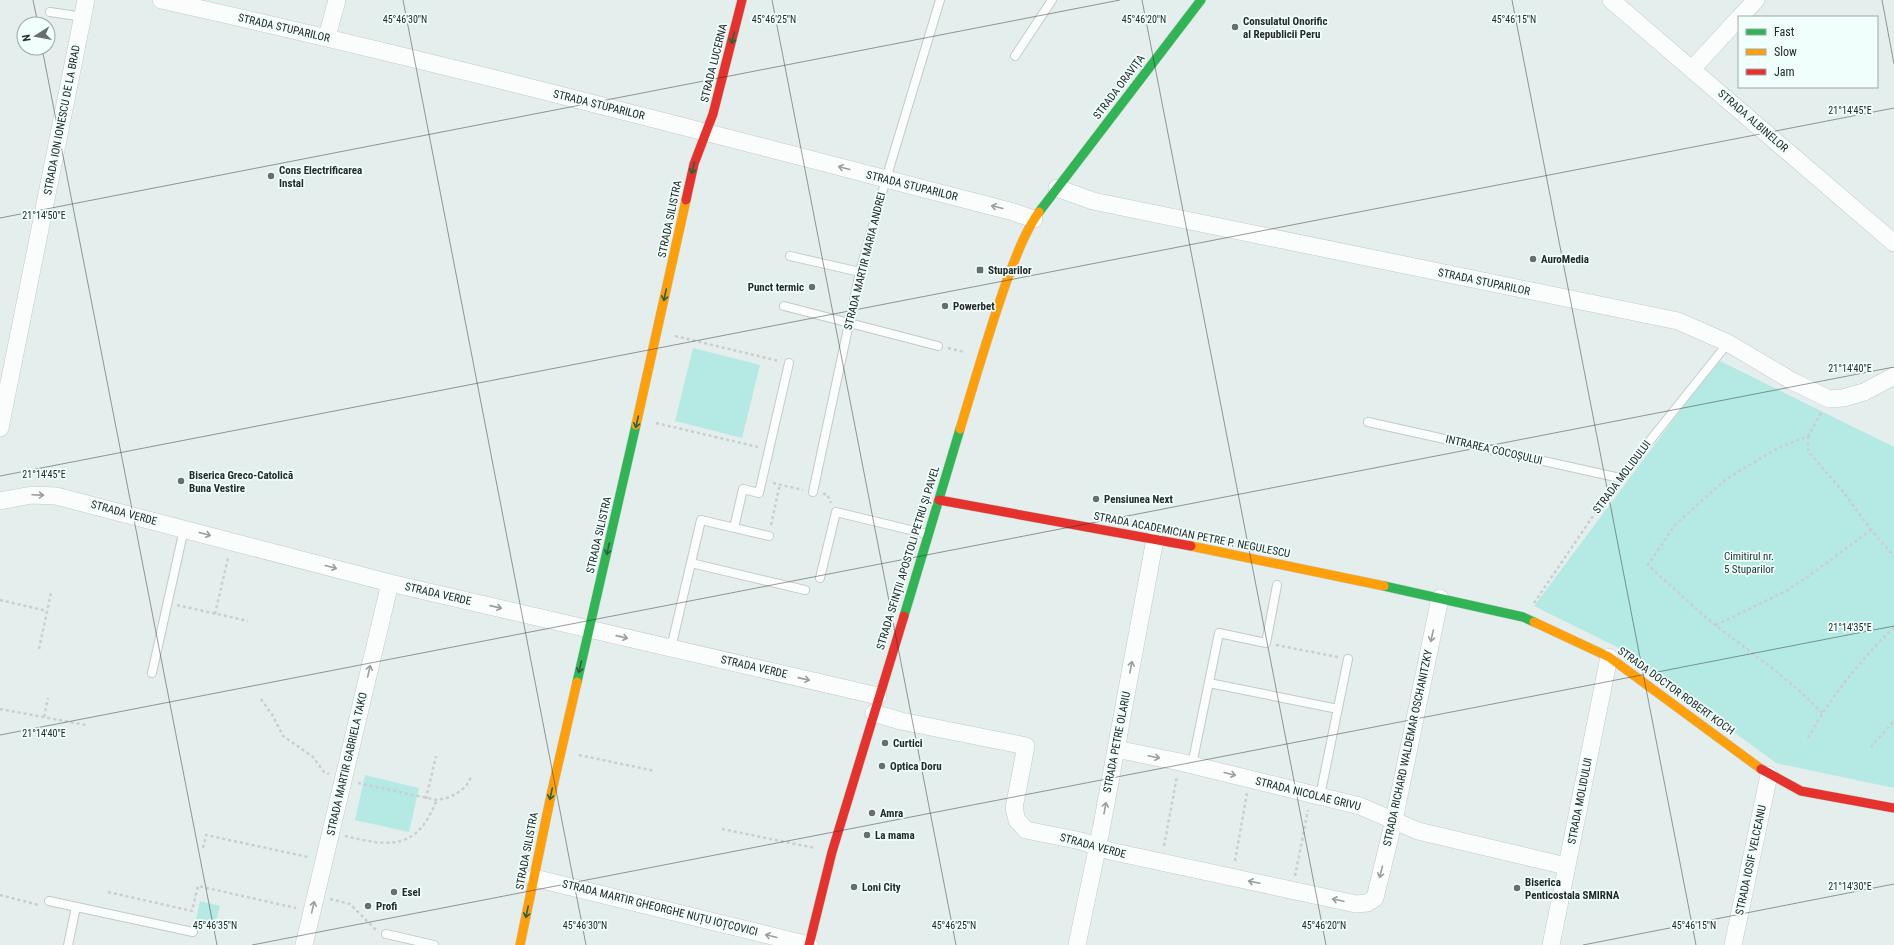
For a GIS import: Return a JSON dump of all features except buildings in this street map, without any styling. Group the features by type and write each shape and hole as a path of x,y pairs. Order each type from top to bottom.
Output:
{"street":[{"name":"STRADA ION IONESCU DE LA BRAD","path":"1,421 86,0"},
{"name":"STRADA STUPARILOR","path":"161,0 327,37 706,132 1010,211 1034,220"},
{"path":"327,37 337,0"},
{"name":"STRADA LUCERNA","path":"706,132 713,114 742,0"},
{"name":"STRADA ORAVIȚA","path":"1057,188 1201,0"},
{"name":"STRADA ALBINELOR","path":"1611,0 1894,243"},
{"path":"1742,16 1756,0"},
{"path":"1692,69 1738,20"},
{"name":"STRADA SILISTRA","path":"520,945 561,751 638,418 694,164 706,132"},
{"name":"STRADA STUPARILOR","path":"1057,188 1093,201 1678,322 1728,342 1792,380 1829,399"},
{"name":"STRADA SFINȚII APOSTOLI PETRU ȘI PAVEL","path":"809,945 832,852 874,714 878,696 982,357 1012,266 1034,220 1057,188"},
{"path":"1829,399 1843,398 1864,392 1894,376"},
{"name":"STRADA VERDE","path":"0,501 32,495 56,496 390,583 878,696"},
{"name":"STRADA ACADEMICIAN PETRE P. NEGULESCU","path":"939,500 1155,539 1440,598"},
{"name":"STRADA PETRE OLARIU","path":"1077,945 1098,846 1155,539"},
{"name":"STRADA MARTIR GABRIELA TAKO","path":"304,945 390,583"},
{"name":"STRADA DOCTOR ROBERT KOCH","path":"1440,598 1523,617 1609,656 1769,775 1801,791 1894,808"},
{"name":"STRADA RICHARD WALDEMAR OSCHANITZKY","path":"1375,898 1394,820 1440,598"},
{"name":"STRADA MOLIDULUI","path":"1551,945 1609,656"},
{"name":"STRADA VERDE","path":"874,714 901,721 1026,746 1014,808 1017,820 1026,830 1081,840 1110,851 1356,904 1367,904 1375,898"},
{"name":"STRADA NICOLAE GRIVU","path":"1116,749 1186,764 1360,806 1418,831 1566,866"},
{"name":"STRADA IOSIF VELCEANU","path":"1733,945 1769,775"},
{"name":"STRADA MARTIR GHEORGHE NUȚU IOȚCOVICI","path":"534,878 809,945"}],"lane":[{"name":"STRADA MARTIR MARIA ANDREI","path":"813,492 860,272 886,179 940,0"},
{"path":"1015,56 1052,0"},
{"path":"50,12 83,17"},
{"path":"790,256 860,272"},
{"path":"784,306 938,346"},
{"name":"STRADA MOLIDULUI","path":"1620,478 1728,342"},
{"path":"734,528 743,489 759,492 789,363"},
{"name":"INTRAREA COCOȘULUI","path":"1368,422 1620,478"},
{"path":"820,578 836,512 928,534"},
{"path":"671,648 701,520 769,536"},
{"path":"152,673 184,529"},
{"path":"691,563 805,590"},
{"path":"1186,764 1209,683 1219,633 1266,642 1277,585"},
{"path":"1315,795 1338,709 1348,659"},
{"path":"1209,683 1338,709"},
{"path":"49,901 192,932"},
{"path":"68,945 76,907"},
{"path":"386,934 434,945"}],"path":[{"path":"657,332 789,363"},
{"path":"938,346 982,357"},
{"path":"1829,399 1808,436 1808,451 1845,494 1870,530 1894,556"},
{"path":"638,418 769,450"},
{"path":"1808,436 1778,448 1726,478 1675,525 1648,565 1716,625 1767,663 1805,695 1822,713"},
{"name":"STRADA MOLIDULUI","path":"1523,617 1620,478"},
{"path":"762,480 827,494 836,512"},
{"path":"769,536 780,484"},
{"path":"1716,625 1786,591 1870,530"},
{"path":"215,614 232,542"},
{"path":"39,648 51,593"},
{"path":"0,600 47,611"},
{"path":"167,603 248,621"},
{"path":"1808,738 1822,713 1842,685 1894,627"},
{"path":"1266,642 1348,659"},
{"path":"44,717 48,698"},
{"path":"261,699 273,716 283,736 314,757 324,772 343,780 426,799 437,800 449,799 468,784 471,777"},
{"path":"0,709 86,725"},
{"path":"1871,747 1894,721"},
{"path":"561,751 655,772"},
{"path":"426,799 436,756"},
{"path":"1162,862 1186,764"},
{"path":"1232,877 1250,779"},
{"path":"1292,890 1315,795"},
{"path":"330,833 381,844 402,840 417,833 427,820 437,800"},
{"path":"722,829 832,852"},
{"path":"203,848 206,835 324,861"},
{"path":"108,892 192,911 198,886 314,904 350,904 378,932 386,934"},
{"path":"0,895 41,905 49,901"}],"green space":[{"path":"693,348 760,365 742,438 675,421"},
{"name":"Cimitirul nr. 5 Stuparilor","path":"1718,360 1894,447 1894,788 1776,763 1621,649 1534,606"},
{"path":"365,775 419,788 409,832 355,820"},
{"path":"200,901 220,906 215,924 196,919"}],"traffic: fast":[{"path":"1039,212 1201,0"},
{"path":"577,682 636,425"},
{"path":"904,616 960,429"},
{"path":"1384,586 1523,617 1534,622"}],"traffic: slow":[{"path":"636,425 686,200"},
{"path":"960,429 1006,283 1024,237 1039,212"},
{"path":"1191,546 1384,586"},
{"path":"1534,622 1609,657 1761,769"},
{"path":"520,945 551,795 577,682"}],"traffic: jam":[{"path":"686,200 694,164 713,114 742,0"},
{"path":"939,500 1191,546"},
{"path":"809,945 832,852 904,616"},
{"path":"1761,769 1801,791 1894,808"}],"place":[{"name":"Consulatul Onorific al Republicii Peru","path":"1235,27"},
{"name":"Cons Electrificarea Instal","path":"271,176"},
{"name":"AuroMedia","path":"1533,259"},
{"name":"Stuparilor","path":"980,270"},
{"name":"Punct termic","path":"812,287"},
{"name":"Powerbet","path":"945,306"},
{"name":"Biserica Greco-Catolică Buna Vestire","path":"181,481"},
{"name":"Pensiunea Next","path":"1096,499"},
{"name":"Curtici","path":"885,743"},
{"name":"Optica Doru","path":"882,766"},
{"name":"Amra","path":"872,813"},
{"name":"La mama","path":"867,835"},
{"name":"Loni City","path":"854,887"},
{"name":"Biserica Penticostala SMIRNA","path":"1517,888"},
{"name":"Esel","path":"394,892"},
{"name":"Profi","path":"368,906"}]}
